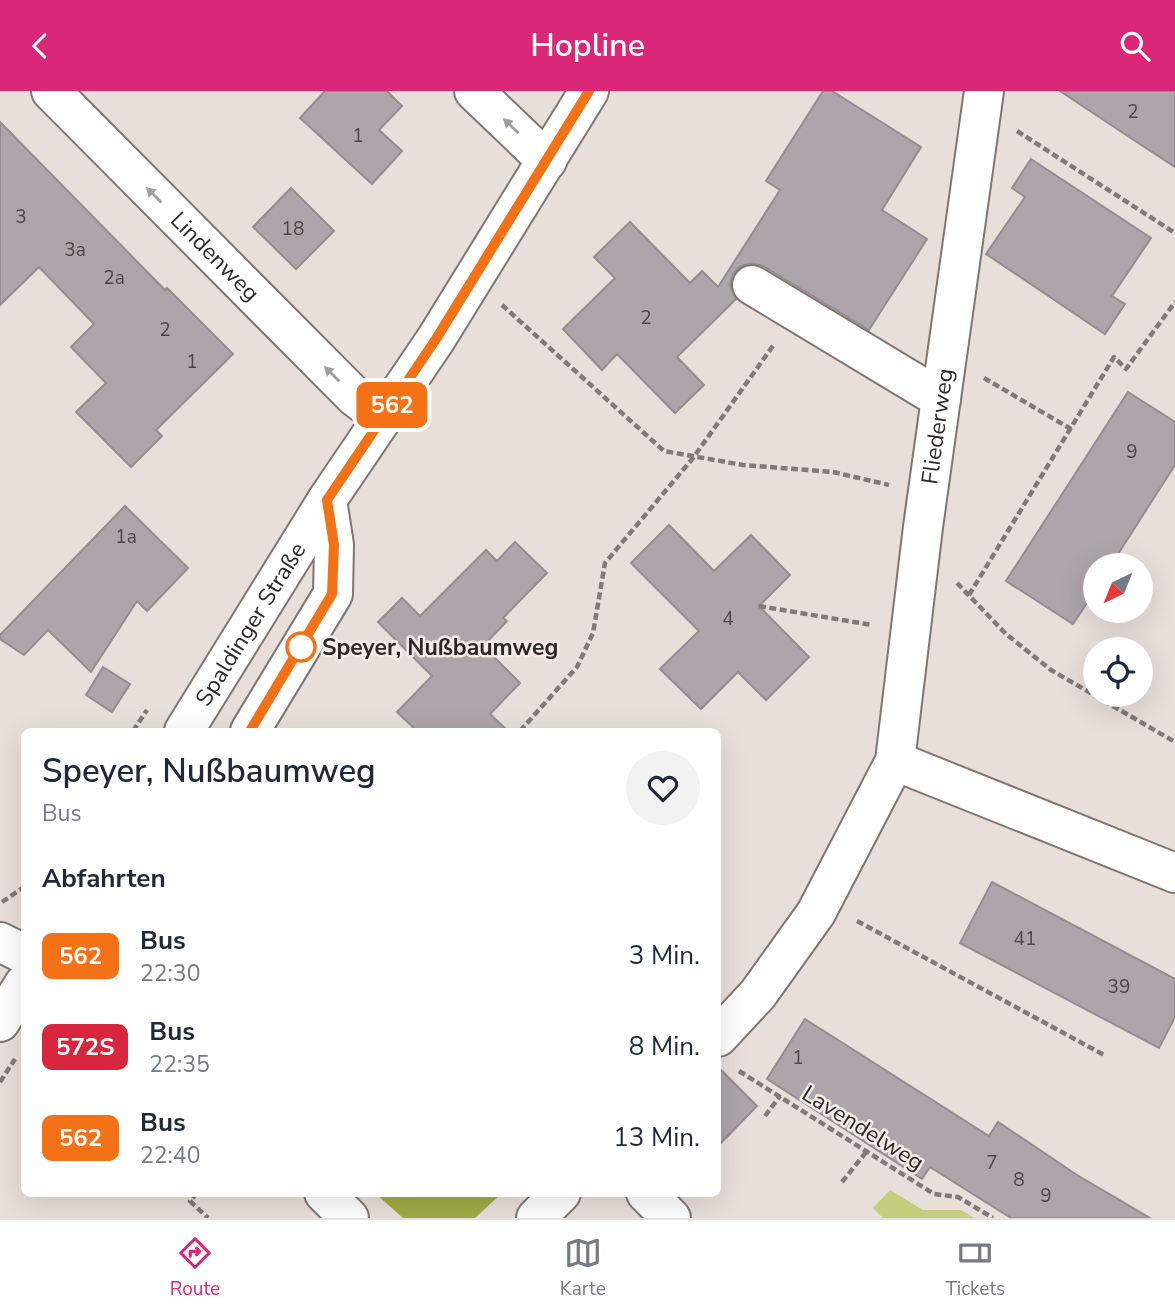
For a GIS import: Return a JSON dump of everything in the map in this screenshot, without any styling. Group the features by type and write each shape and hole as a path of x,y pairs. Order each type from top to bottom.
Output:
{"street":[{"name":"Lindenweg","path":"51,91 355,397 383,418"},
{"path":"474,91 547,161"},
{"name":"Spaldinger Straße","path":"186,728 327,500 436,339 589,91"},
{"name":"Fliederweg","path":"724,1051 758,994 816,913 895,761 921,539 984,91"},
{"path":"752,285 940,399"},
{"path":"252,728 332,594 334,545 327,500"},
{"path":"895,761 1175,873"},
{"path":"0,942 21,952"},
{"path":"9,1038 21,995"},
{"path":"328,1197 349,1218"},
{"path":"536,1218 557,1197"},
{"path":"650,1197 671,1218"}],"path":[{"path":"1012,127 1028,140 1175,233"},
{"path":"969,596 1114,357 1126,369 1175,302"},
{"path":"500,304 664,451 743,465 833,472 927,494"},
{"path":"523,728 577,667 593,633 605,563 693,458 772,347 784,334 806,318"},
{"path":"947,355 1071,429"},
{"path":"921,539 949,575 1006,635 1051,670 1175,742"},
{"path":"758,606 911,631"},
{"path":"0,904 21,889"},
{"path":"856,920 1106,1056"},
{"path":"0,1081 8,1070 9,1038"},
{"name":"Lavendelweg","path":"724,1051 780,1096 934,1194 958,1197 993,1218"},
{"path":"0,1065 8,1070"},
{"path":"765,1117 780,1096"},
{"path":"842,1182 867,1151"},
{"path":"194,1197 190,1201 208,1218"}],"green space":[{"path":"890,1190 923,1210 961,1210 974,1218 883,1218 873,1208"},
{"path":"379,1197 498,1197 475,1218 403,1218"}],"building":[{"path":"325,91 387,91 402,106 379,130 402,151 372,184 300,118"},
{"path":"823,91 832,91 921,147 882,210 927,239 869,330 763,266 752,263 741,266 733,274 730,285 736,299 677,357 704,385 675,413 617,354 602,370 563,329 615,278 594,257 630,222 690,283 702,271 718,287 780,190 766,181"},
{"path":"1060,91 1175,91 1175,167 1114,127"},
{"path":"0,122 165,290 167,288 233,354 156,430 162,436 131,467 76,412 106,383 71,347 94,324 39,267 0,305"},
{"path":"1031,159 1151,238 1112,296 1125,304 1105,334 986,254 1025,197 1012,188"},
{"path":"291,188 334,231 296,269 253,227"},
{"path":"1128,392 1175,422 1175,465 1119,553 1083,553 1083,609 1073,624 1006,581"},
{"path":"125,506 188,568 147,611 137,601 91,672 48,630 24,655 0,639 0,635"},
{"path":"669,525 714,571 751,535 790,575 759,606 809,657 766,700 738,672 701,709 660,669 699,631 631,563"},
{"path":"515,542 547,573 503,618 507,621 483,646 520,683 490,714 505,728 414,728 397,712 432,676 378,622 402,598 420,616 486,550 497,561"},
{"path":"103,667 130,684 112,712 86,695"},
{"path":"992,882 1175,979 1175,1017 1159,1048 960,943"},
{"path":"805,1019 989,1136 998,1122 1077,1175 1150,1218 1011,1218 930,1167 922,1179 767,1079"},
{"path":"721,1070 757,1106 721,1143"}],"bus line":[{"name":"562","path":"252,728 332,594 334,545 327,500 436,339 589,91"}],"place":[{"name":"Speyer, Nußbaumweg","path":"301,647"}]}
